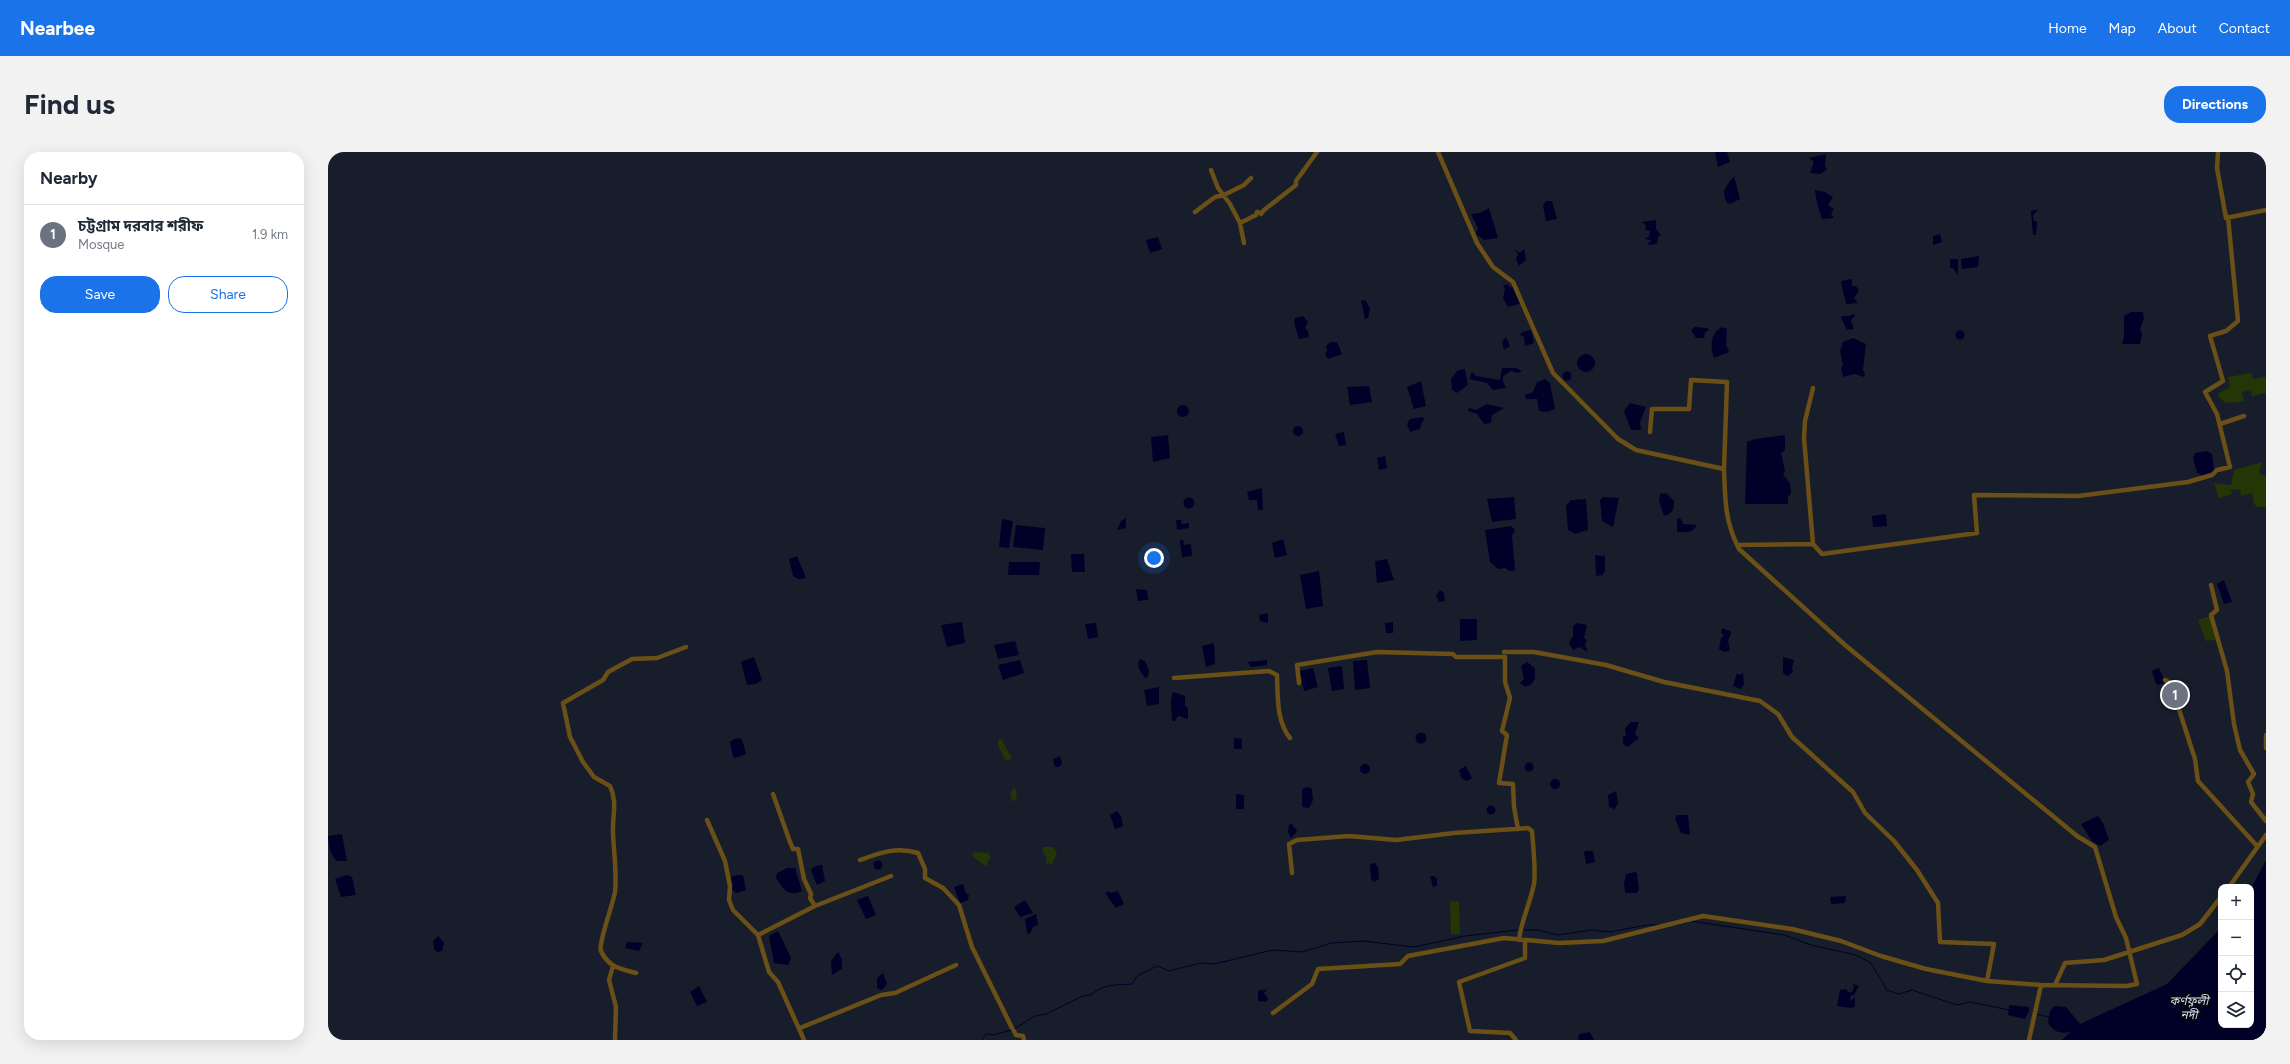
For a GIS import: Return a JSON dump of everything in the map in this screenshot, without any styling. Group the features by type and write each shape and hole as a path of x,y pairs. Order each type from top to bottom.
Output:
{"street":[{"path":"1240,223 1256,215 1257,212 1260,214 1296,185 1296,181 1317,152"},
{"path":"1438,152 1477,243 1493,267 1513,282 1553,373 1618,439 1636,450 1724,469"},
{"path":"1813,388 1805,420 1804,438 1813,544 1822,554 1978,533 1974,494 2078,496 2160,486 2212,475 2217,470 2230,467 2217,414 2205,392 2223,381 2210,336 2226,330 2238,321 2228,218 2226,218 2217,168 2218,152"},
{"path":"1211,170 1218,188 1224,195 1240,223 1244,243"},
{"path":"1195,212 1216,197 1224,195 1251,178"},
{"path":"2228,218 2266,210"},
{"path":"1273,1013 1312,984 1318,969 1400,964 1408,956 1504,938 1559,943 1604,941 1703,916 1792,929 1841,941 1881,956 1926,969 1987,981 2041,985 2127,986 2138,984 2095,847 2077,836 1844,645 1739,549 1729,530 1724,499 1727,382 1690,380 1689,409 1652,409 1650,432"},
{"path":"2220,424 2244,416"},
{"path":"1737,545 1813,544"},
{"path":"2211,585 2217,610 2211,615 2227,671 2235,731 2240,750 2254,774 2248,782 2253,794 2251,802 2266,821"},
{"path":"636,973 612,966 601,951 600,945 608,922 615,890 613,832 615,799 610,786 594,777 583,762 570,737 563,703 603,680 608,672 632,659 657,658 686,647"},
{"path":"1299,682 1297,665 1377,652 1453,654 1456,657 1505,657 1505,682 1510,698 1502,731 1507,735 1498,783 1513,784 1514,807 1518,829"},
{"path":"1504,652 1534,652 1606,665 1664,682 1760,701 1778,714 1792,737 1853,792 1865,813 1894,841 1917,870 1938,903 1940,942 1994,944 1987,981"},
{"path":"1174,678 1269,671 1277,675 1280,716 1283,730 1290,738"},
{"path":"2165,680 2170,683 2176,700 2195,759 2198,781 2257,846"},
{"path":"2266,735 2266,748"},
{"path":"773,794 790,842 794,849 798,849 804,879 811,894 810,898 816,906"},
{"path":"707,820 725,861 730,886 730,900 733,910 758,935 769,972 778,982 800,1028 804,1040"},
{"path":"1292,873 1289,844 1297,840 1349,836 1396,840 1454,833 1528,828 1532,831 1534,882 1526,914 1520,925 1519,940"},
{"path":"2231,884 2266,835"},
{"path":"860,860 887,850 904,850 918,853 925,869 925,878 943,888 959,905 972,947 1016,1035 1023,1036 1024,1040"},
{"path":"758,935 816,906 891,876"},
{"path":"2055,985 2065,962 2104,960 2182,935 2200,924 2218,901"},
{"path":"1516,1040 1510,1033 1470,1031 1459,982 1525,958 1525,941"},
{"path":"800,1028 881,995 895,993 956,965"},
{"path":"612,966 609,980 616,1007 615,1040"},
{"path":"2029,1040 2041,985"}],"green space":[{"path":"2252,373 2253,379 2266,377 2266,393 2252,396 2251,390 2242,392 2244,401 2228,403 2219,398 2217,394 2230,387 2228,377"},
{"path":"2263,462 2259,470 2261,475 2266,476 2266,507 2257,507 2254,504 2252,493 2241,496 2240,489 2231,490 2232,494 2219,498 2214,483 2231,485 2234,470"},
{"path":"2210,616 2215,626 2213,631 2216,635 2215,640 2206,641 2198,620"},
{"path":"1001,739 1012,758 1006,761 998,745 998,740"},
{"path":"1015,787 1017,798 1013,802 1010,794"},
{"path":"1044,847 1053,847 1057,853 1052,865 1049,863 1046,865 1047,858 1042,850"},
{"path":"974,852 988,853 991,859 988,860 987,867 972,856"},
{"path":"1459,901 1460,934 1451,934 1450,902"}],"water":[{"path":"1715,152 1727,152 1730,162 1718,167"},
{"path":"1826,154 1825,166 1827,169 1821,174 1810,173 1814,162 1809,158"},
{"path":"1734,176 1740,199 1730,204 1727,203 1725,199 1724,191"},
{"path":"1815,190 1825,192 1833,197 1828,205 1834,209 1831,214 1834,218 1822,219"},
{"path":"1546,201 1552,201 1557,219 1546,221 1543,206"},
{"path":"1489,208 1498,238 1484,240 1476,234 1478,228 1471,214 1480,213"},
{"path":"2038,209 2033,216 2034,221 2037,221 2036,235 2033,235 2031,211"},
{"path":"1656,220 1656,229 1661,235 1658,237 1657,244 1647,245 1651,240 1645,239 1649,236 1650,231 1646,230 1645,224 1641,222"},
{"path":"1940,234 1942,242 1933,245 1933,236"},
{"path":"1158,237 1162,249 1150,253 1146,240"},
{"path":"1514,249 1520,253 1524,249 1526,260 1519,266 1516,259 1518,254"},
{"path":"1979,256 1978,267 1962,269 1961,259"},
{"path":"1950,259 1958,259 1958,275 1953,268 1950,268"},
{"path":"1852,279 1852,286 1856,286 1859,291 1854,298 1858,303 1846,304 1841,281"},
{"path":"1507,284 1511,288 1514,286 1522,303 1508,307 1503,298 1505,289 1503,286"},
{"path":"1361,300 1366,301 1370,309 1368,318 1365,319"},
{"path":"2131,312 2143,312 2144,318 2140,329 2142,334 2140,344 2122,344 2124,337 2124,316"},
{"path":"1853,314 1855,316 1851,320 1854,329 1847,330 1841,318 1842,316 1850,316"},
{"path":"1303,316 1308,322 1305,328 1308,331 1309,337 1299,339 1294,322 1295,318"},
{"path":"1695,327 1707,328 1709,330 1705,332 1704,338 1696,338 1691,330"},
{"path":"1722,327 1727,329 1726,345 1729,351 1714,358 1712,350 1713,337"},
{"path":"1531,330 1534,343 1525,346 1524,337 1520,335 1522,332"},
{"path":"1960,330 1965,335 1960,340 1955,335"},
{"path":"1506,337 1510,346 1504,350 1502,342"},
{"path":"1853,338 1866,344 1863,370 1865,374 1864,377 1855,374 1843,377 1841,369 1843,364 1840,351 1843,342"},
{"path":"1330,342 1337,342 1342,354 1328,359 1325,354 1327,351 1326,346"},
{"path":"1586,354 1592,357 1595,363 1592,369 1586,372 1580,369 1577,363 1580,357"},
{"path":"1502,368 1516,368 1522,371 1518,373 1511,371 1503,376 1503,381 1506,388 1493,390 1487,383 1469,379 1472,372 1476,376 1500,380"},
{"path":"1465,369 1468,385 1457,393 1452,390 1451,379 1458,370"},
{"path":"1567,371 1572,376 1567,381 1562,376"},
{"path":"1545,379 1550,383 1555,409 1547,412 1539,411 1537,399 1526,399 1525,395 1533,392 1537,382"},
{"path":"1421,381 1426,406 1414,409 1407,387"},
{"path":"1369,386 1372,402 1350,405 1347,387"},
{"path":"1630,403 1646,407 1640,422 1641,430 1631,430 1624,411"},
{"path":"1487,404 1504,408 1492,415 1491,423 1484,424 1477,414 1468,411 1469,408 1476,410"},
{"path":"1181,405 1185,405 1189,411 1185,417 1181,417 1177,413 1177,409"},
{"path":"1423,417 1424,420 1420,429 1410,432 1407,424 1410,419"},
{"path":"1296,426 1300,426 1303,431 1300,436 1296,436 1293,433 1293,429"},
{"path":"1344,432 1346,445 1339,446 1335,434"},
{"path":"1168,435 1170,458 1153,462 1151,437"},
{"path":"1785,435 1785,450 1781,453 1785,471 1783,475 1790,483 1791,493 1788,497 1788,504 1745,504 1747,442 1755,439"},
{"path":"2207,451 2212,454 2214,470 2211,474 2202,475 2197,473 2193,458 2195,453"},
{"path":"1385,456 1387,468 1379,470 1377,458"},
{"path":"1262,488 1263,510 1258,510 1257,500 1249,500 1247,492"},
{"path":"1666,493 1674,501 1674,504 1671,512 1664,516 1659,501 1660,494"},
{"path":"1189,497 1193,499 1195,503 1193,507 1189,509 1185,507 1183,503 1185,499"},
{"path":"1514,497 1516,519 1492,522 1487,499"},
{"path":"1603,497 1619,498 1613,527 1602,521 1600,500"},
{"path":"1586,499 1588,530 1575,534 1568,530 1566,506 1571,500"},
{"path":"1886,514 1887,526 1873,527 1872,516"},
{"path":"1126,518 1126,528 1117,530 1121,521"},
{"path":"1677,518 1681,519 1683,524 1697,525 1691,531 1677,532"},
{"path":"1002,519 1013,521 1009,548 999,547"},
{"path":"1176,520 1181,520 1182,524 1189,523 1189,528 1177,530"},
{"path":"1016,525 1045,528 1043,550 1013,547"},
{"path":"1511,526 1515,530 1512,536 1515,570 1510,571 1505,568 1498,569 1490,562 1485,530"},
{"path":"1283,539 1287,555 1275,558 1272,543"},
{"path":"1180,540 1183,540 1184,545 1191,544 1192,556 1182,557"},
{"path":"1071,554 1084,554 1085,572 1072,572"},
{"path":"1595,555 1605,556 1605,571 1602,575 1596,576"},
{"path":"797,556 806,578 798,579 793,576 789,559"},
{"path":"1387,559 1394,580 1377,583 1375,561"},
{"path":"1009,562 1040,562 1039,575 1008,575"},
{"path":"1319,571 1323,606 1306,609 1300,575"},
{"path":"2224,580 2232,602 2224,604 2217,584"},
{"path":"1136,589 1147,590 1148,600 1138,601"},
{"path":"1440,590 1444,593 1445,601 1439,602 1436,596"},
{"path":"1268,613 1268,623 1260,621 1259,615"},
{"path":"1460,619 1477,619 1477,640 1460,641"},
{"path":"962,622 965,643 947,647 941,625"},
{"path":"1393,622 1393,633 1386,633 1385,623"},
{"path":"1096,623 1098,637 1088,639 1085,624"},
{"path":"1577,623 1587,625 1584,638 1587,640 1585,645 1588,652 1579,647 1573,650 1569,643 1573,636 1573,626"},
{"path":"1722,628 1730,631 1731,634 1728,640 1730,651 1724,652 1719,649 1721,638 1724,635 1721,633"},
{"path":"1015,641 1019,655 998,659 994,645"},
{"path":"1214,643 1215,664 1206,667 1202,646"},
{"path":"754,657 762,680 756,684 747,685 741,662"},
{"path":"1783,657 1794,660 1792,667 1793,672 1787,676 1783,673"},
{"path":"1140,659 1145,661 1149,670 1148,677 1145,678 1139,669 1138,662"},
{"path":"1020,660 1024,673 1003,680 998,665"},
{"path":"1267,660 1267,665 1251,667 1248,662"},
{"path":"1367,660 1370,688 1355,690 1353,661"},
{"path":"1527,662 1535,668 1535,678 1532,684 1525,687 1520,683 1524,679 1521,666"},
{"path":"1342,666 1344,689 1332,691 1328,668"},
{"path":"1313,668 1318,687 1304,691 1300,671"},
{"path":"2159,668 2165,682 2159,685 2156,684 2152,671"},
{"path":"1737,673 1739,675 1743,673 1744,684 1741,689 1733,686"},
{"path":"1159,687 1159,704 1147,706 1144,690"},
{"path":"1173,692 1185,696 1185,706 1188,708 1188,719 1178,716 1175,721 1172,721 1171,700"},
{"path":"1631,722 1639,722 1635,734 1639,738 1628,747 1623,744 1623,737 1626,736 1625,728"},
{"path":"1419,733 1423,733 1425,734 1425,742 1419,743 1416,740 1416,736"},
{"path":"740,738 743,742 746,754 735,758 733,757 730,742 734,739"},
{"path":"1234,738 1242,739 1242,749 1234,749"},
{"path":"1060,756 1062,763 1059,767 1055,767 1053,759"},
{"path":"1529,762 1534,767 1529,772 1524,767"},
{"path":"1363,764 1367,764 1369,765 1369,773 1363,774 1360,771 1360,767"},
{"path":"1466,766 1472,778 1467,781 1462,779 1459,770"},
{"path":"1555,779 1560,784 1555,789 1550,784"},
{"path":"1308,787 1312,789 1313,800 1309,808 1302,807 1302,789"},
{"path":"1616,791 1618,803 1614,810 1611,807 1609,808 1608,795"},
{"path":"1236,794 1244,795 1244,809 1236,809"},
{"path":"1491,805 1496,810 1491,815 1486,810"},
{"path":"1117,811 1121,816 1123,826 1115,829 1110,815"},
{"path":"1677,815 1688,815 1690,835 1681,833 1675,818"},
{"path":"2098,816 2103,823 2109,840 2100,846 2092,841 2081,824"},
{"path":"1292,824 1297,831 1291,838 1288,832 1289,825"},
{"path":"342,834 347,861 336,861 330,851 328,836"},
{"path":"1593,851 1595,862 1586,864 1584,852"},
{"path":"878,860 883,865 878,870 873,865"},
{"name":"কর্ণফুলী নদী","path":"2266,860 2266,1040 2062,1040 2070,1032 2058,1032 2050,1026 2048,1023 2050,1011 2054,1006 2066,1007 2080,1024 2167,984 2218,931 2218,1028 2254,1028 2254,884"},
{"path":"1375,863 1378,867 1379,879 1374,882 1371,879 1370,864"},
{"path":"822,865 825,881 817,885 811,871 812,868"},
{"path":"787,868 795,868 802,891 790,893 786,891 778,882 776,878 777,873"},
{"path":"1637,873 1639,889 1637,893 1625,893 1624,884 1626,874"},
{"path":"347,875 352,877 356,895 341,897 335,879"},
{"path":"743,875 746,890 736,893 732,889 731,877"},
{"path":"1430,876 1434,876 1437,879 1437,886 1433,887"},
{"path":"963,884 966,894 969,894 968,900 960,903 954,887"},
{"path":"1109,891 1110,893 1118,891 1124,904 1116,908 1105,893"},
{"path":"868,896 876,915 866,919 857,900"},
{"path":"1846,896 1845,903 1831,904 1830,897"},
{"path":"1025,900 1033,913 1020,917 1014,907"},
{"path":"1036,914 1038,925 1033,927 1030,934 1027,933 1025,919"},
{"path":"778,931 791,958 788,965 774,963 769,936"},
{"path":"438,936 444,943 442,951 437,952 434,949 433,941"},
{"path":"627,942 643,943 639,951 625,948"},
{"path":"838,952 842,959 842,969 832,975 831,961"},
{"path":"883,973 887,984 882,990 877,988 877,978"},
{"path":"1853,984 1859,986 1854,995 1850,996 1851,1001 1855,997 1855,1006 1852,1008 1837,1006 1840,990 1846,989 1848,992 1852,992 1854,987"},
{"path":"699,986 707,1002 697,1006 690,992"},
{"path":"1267,989 1264,993 1268,998 1267,1002 1258,1001 1258,991"},
{"path":"2009,1005 2029,1007 2029,1011 2025,1019 2008,1015"},
{"path":"1590,1032 1594,1040 1578,1040 1579,1034"}],"waterway":[{"path":"1691,921 1784,935 1811,945 1856,955 1871,963 1887,990 1899,994 1912,990 1957,1005 1970,1002 2009,1010"},
{"path":"1675,925 1688,922"},
{"path":"1523,930 1539,930 1557,935 1592,930 1609,932 1647,925 1658,925"},
{"path":"1014,1029 1035,1016 1046,1014 1083,996 1091,995 1095,991 1105,987 1132,984 1137,976 1157,966 1169,971 1201,963 1214,964 1273,950 1302,952 1332,943 1363,941 1414,947 1465,936 1518,930"},
{"path":"2036,1014 2049,1017"},
{"path":"982,1040 986,1034 993,1035 1011,1030"}],"place":[{"name":"চট্টগ্রাম দরবার শরীফ","path":"2175,695"}]}
